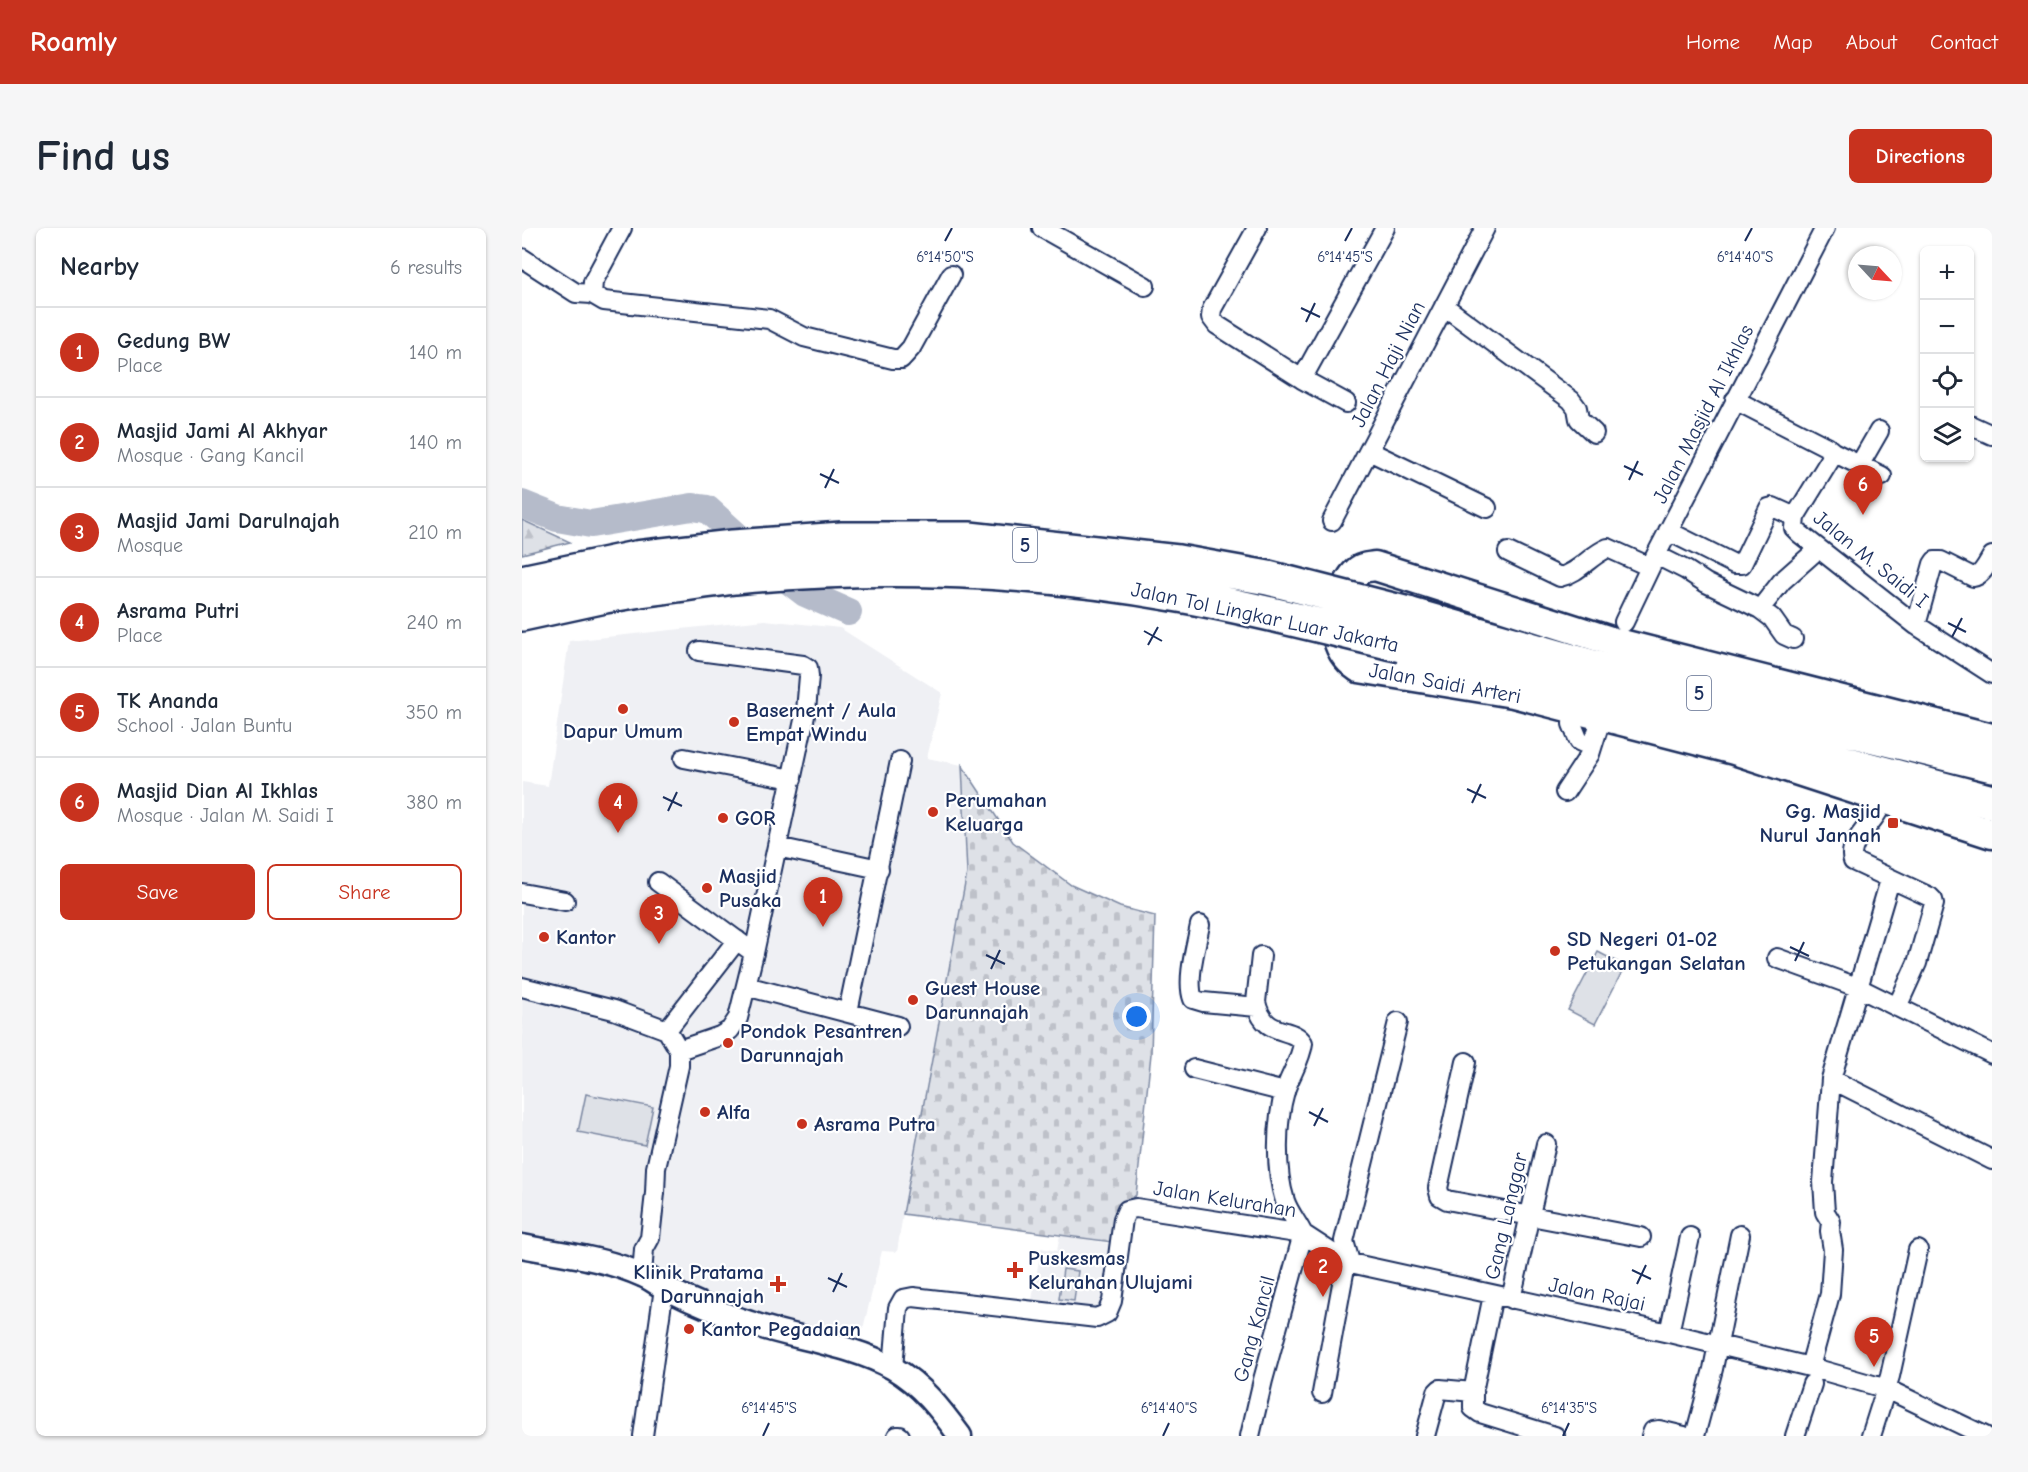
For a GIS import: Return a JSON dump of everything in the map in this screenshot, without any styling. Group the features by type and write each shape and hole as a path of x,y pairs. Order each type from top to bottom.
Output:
{"highway":[{"name":"Jalan Tol Lingkar Luar Jakarta","path":"522,582 636,558 733,547 842,539 969,539 1178,562 1268,578 1408,614 1597,668 1992,765"},
{"name":"Jalan Tol Lingkar Luar Jakarta","path":"522,614 605,596 736,577 845,571 964,571 1079,581 1179,595 1401,645 1887,787 1992,802"},
{"path":"1887,787 1931,803 1992,819"}],"main road":[{"name":"Jalan Saidi Arteri","path":"1992,738 1614,642 1375,566 1361,569 1352,578 1339,601 1336,619 1339,646 1344,655 1359,668 1513,693 1887,787 1945,819 1992,834"}],"street":[{"path":"592,294 594,282 622,228"},
{"path":"1042,228 1145,286"},
{"path":"1257,228 1212,309 1210,317 1217,325 1302,379 1346,403"},
{"path":"1302,379 1385,228"},
{"name":"Jalan Haji Nian","path":"1332,521 1485,228"},
{"name":"Jalan Masjid Al Ikhlas","path":"1624,622 1668,531 1825,228"},
{"path":"522,258 576,293 592,294 604,301 769,319 804,337 880,357 901,359 911,348 951,275"},
{"path":"1444,306 1571,400 1577,408 1579,419 1594,433"},
{"path":"1736,400 1882,476"},
{"path":"1974,427 1992,435"},
{"path":"1860,464 1879,431"},
{"path":"1369,451 1487,508"},
{"name":"Jalan M. Saidi I","path":"1833,452 1795,517 1794,528 1916,625 1992,674"},
{"path":"1668,531 1739,565 1742,564 1769,508 1773,507 1795,517"},
{"path":"1508,552 1560,577 1580,568 1608,548 1686,570 1706,583 1760,609 1772,618 1784,635 1792,639"},
{"path":"1760,609 1782,581 1818,549"},
{"path":"1916,625 1935,561 1941,561 1973,577 1982,572 1992,556"},
{"path":"679,1050 720,1036 730,1030 738,1018 792,779 806,711 809,676 808,668 803,665 699,651"},
{"path":"1574,708 1572,724 1579,741 1592,747"},
{"path":"1565,792 1590,754 1602,716"},
{"path":"684,758 792,779"},
{"path":"848,1012 900,760"},
{"path":"1887,787 1877,813 1862,832 1852,856 1853,861 1930,897 1934,904 1917,963 1897,1007"},
{"path":"1945,819 1946,825 1954,832 1992,848"},
{"path":"777,847 879,869"},
{"path":"1795,1436 1830,1294 1833,1250 1831,1222 1826,1213 1823,1182 1831,1079 1890,880"},
{"path":"658,882 754,953"},
{"path":"522,893 565,901"},
{"path":"1200,925 1191,987 1193,999 1257,1007"},
{"path":"667,1030 737,940"},
{"path":"1261,956 1257,1007 1269,1026 1297,1037 1303,1043 1285,1092 1279,1131 1280,1179 1286,1202 1303,1234"},
{"path":"1777,958 1857,987 1992,1054"},
{"path":"746,986 898,1026"},
{"path":"522,987 614,1010 667,1030 679,1050 679,1066 655,1171 644,1193 638,1236 644,1249 642,1275"},
{"path":"1323,1393 1348,1262 1344,1241 1398,1022"},
{"path":"1466,1062 1438,1188 1440,1196 1446,1200 1641,1237"},
{"path":"1194,1069 1285,1092"},
{"path":"1831,1079 1992,1160"},
{"name":"Gang Langgar","path":"1473,1392 1528,1216 1546,1144"},
{"name":"Jalan Kelurahan","path":"893,1368 898,1308 903,1299 913,1297 1097,1318 1107,1313 1112,1301 1126,1210 1136,1208 1303,1234"},
{"name":"Jalan Rajai","path":"1303,1234 1348,1262 1669,1333 1717,1345 1811,1375 1887,1389 1985,1436"},
{"name":"Gang Kancil","path":"1250,1436 1303,1234"},
{"path":"1695,1436 1740,1235"},
{"path":"1669,1333 1690,1238"},
{"path":"522,1246 613,1264 642,1275 664,1288 719,1313 861,1354 893,1368 917,1384 937,1405 953,1433"},
{"path":"1871,1436 1887,1389 1918,1250"},
{"path":"644,1436 664,1288"},
{"path":"1425,1436 1437,1392 1440,1389 1473,1392 1473,1408 1480,1413 1555,1436"},
{"path":"1651,1436 1653,1431 1659,1430 1684,1436"}],"shaded area":[{"name":"Pondok Pesantren Darunnajah","path":"765,620 840,628 942,693 927,758 962,765 967,873 897,1252 882,1251 860,1341 713,1304 588,1245 522,1232 522,782 548,786 569,641"},
{"path":"1060,1235 1112,1244 1100,1311 1032,1300 1041,1248 1057,1251"}],"green space":[{"path":"522,520 570,542 522,554"},
{"path":"962,765 1013,842 1071,885 1120,907 1155,916 1151,1054 1136,1195 1122,1206 1112,1242 903,1214 967,873"},
{"path":"1598,952 1625,966 1595,1024 1568,1010"},
{"path":"586,1094 653,1107 645,1145 578,1132"},
{"path":"1063,1269 1078,1271 1074,1301 1059,1299"}],"waterway":[{"path":"522,504 557,518 591,524 692,507 707,509 771,567 805,593 848,612"}],"place":[{"name":"Masjid Dian Al Ikhlas","path":"1863,515"},
{"name":"Dapur Umum","path":"623,709"},
{"name":"Basement / Aula Empat Windu","path":"734,722"},
{"name":"Perumahan Keluarga","path":"933,812"},
{"name":"GOR","path":"723,818"},
{"name":"Gg. Masjid Nurul Jannah","path":"1893,823"},
{"name":"Asrama Putri","path":"618,833"},
{"name":"Masjid Pusaka","path":"707,888"},
{"name":"Gedung BW","path":"823,927"},
{"name":"Kantor","path":"544,937"},
{"name":"Masjid Jami Darulnajah","path":"659,944"},
{"name":"SD Negeri 01-02 Petukangan Selatan","path":"1555,951"},
{"name":"Guest House Darunnajah","path":"913,1000"},
{"name":"Pondok Pesantren Darunnajah","path":"728,1043"},
{"name":"Alfa","path":"705,1112"},
{"name":"Asrama Putra","path":"802,1124"},
{"name":"Puskesmas Kelurahan Ulujami","path":"1015,1270"},
{"name":"Klinik Pratama Darunnajah","path":"778,1284"},
{"name":"Masjid Jami Al Akhyar","path":"1323,1297"},
{"name":"Kantor Pegadaian","path":"689,1329"},
{"name":"TK Ananda","path":"1874,1367"}]}
